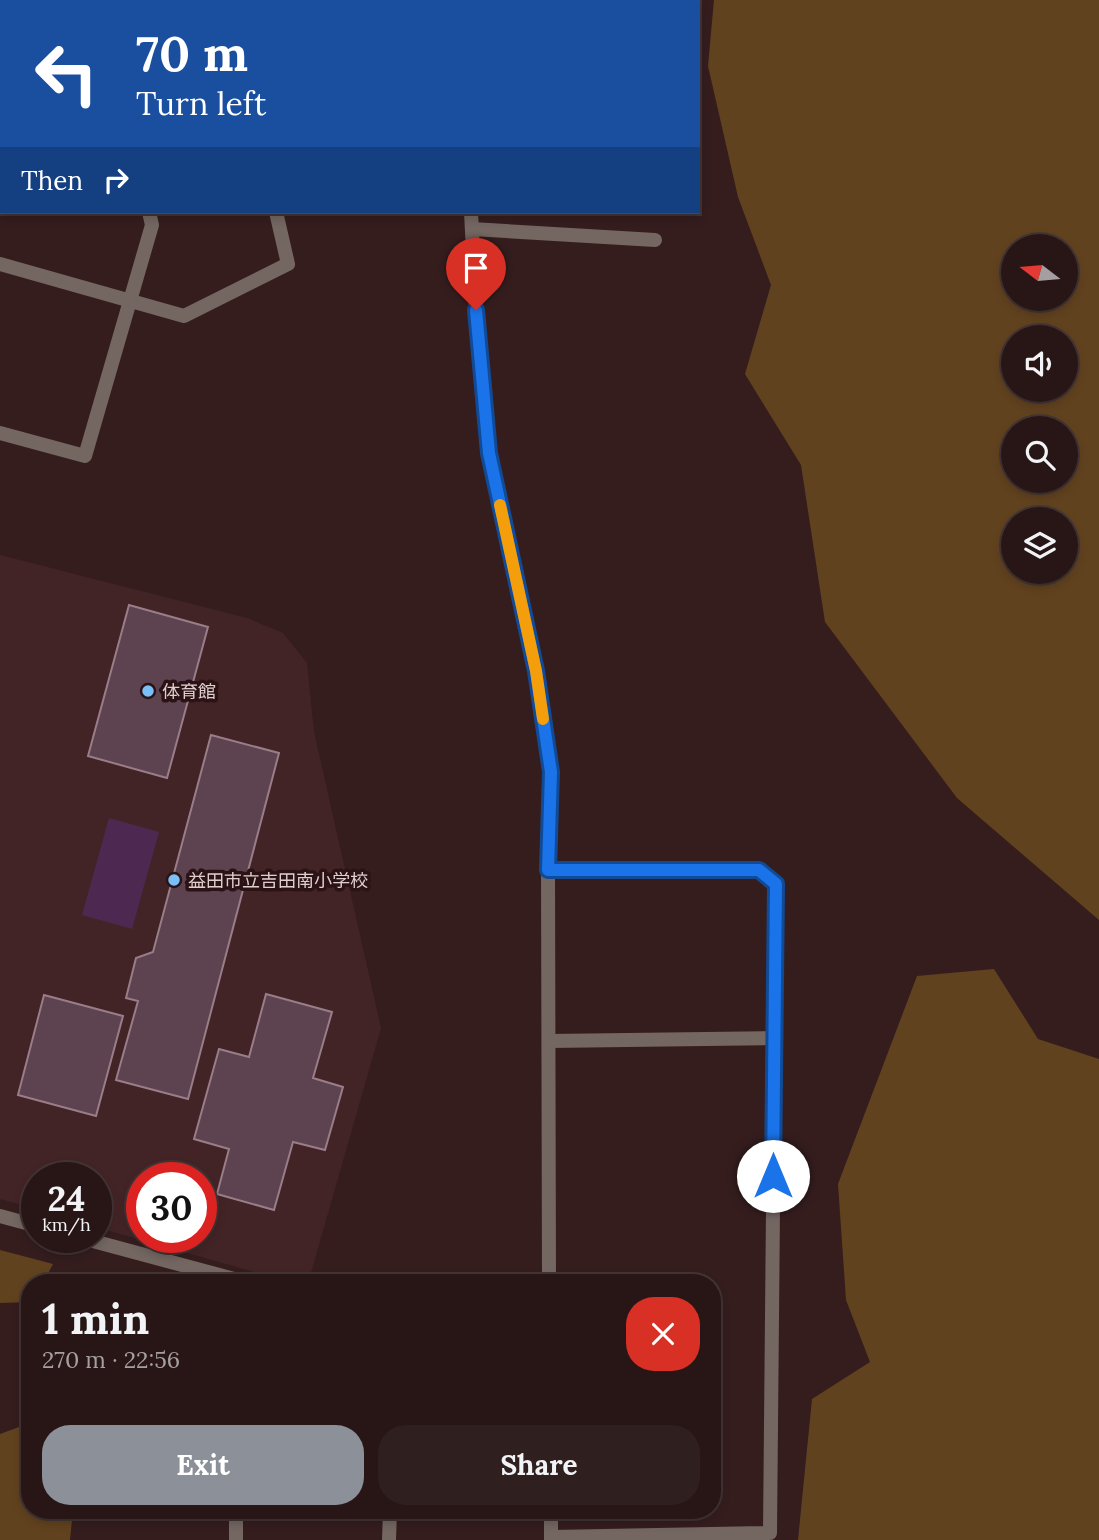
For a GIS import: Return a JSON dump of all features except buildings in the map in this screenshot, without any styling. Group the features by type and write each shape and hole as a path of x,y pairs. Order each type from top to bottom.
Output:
{"street":[{"path":"0,433 85,456 152,225 149,214"},
{"path":"0,264 184,316 288,264 276,214"},
{"path":"471,214 476,310 489,453 536,671 551,772 548,870 549,1274"},
{"path":"472,229 655,240"},
{"path":"548,870 759,870 776,884 770,1533 551,1538 551,1519"},
{"path":"549,1041 774,1038"},
{"path":"0,1216 21,1222"},
{"path":"112,1246 213,1274"},
{"path":"236,1519 236,1540"},
{"path":"389,1540 390,1519"}],"shaded area":[{"path":"714,0 1099,0 1099,920 957,798 825,622 801,465 745,374 771,285 738,197 708,66"},
{"name":"益田市立吉田南小学校","path":"0,555 247,618 283,633 307,663 314,732 381,1028 311,1274 261,1274 187,1253 217,1253 217,1162 126,1162 126,1236 112,1232 112,1162 21,1162 21,1205 0,1199"},
{"path":"109,818 159,832 132,929 82,915"},
{"path":"994,969 1038,1039 1099,1059 1099,1540 798,1540 812,1399 870,1362 846,1300 838,1184 917,976"},
{"path":"0,1250 53,1264 48,1274 21,1274 21,1302 0,1303"},
{"path":"21,1426 21,1519 72,1519 70,1540 0,1540 0,1434"}],"slow traffic":[{"path":"500,505 536,671 543,719"}],"place":[{"name":"体育館","path":"148,691"},
{"name":"益田市立吉田南小学校","path":"174,880"}],"route":[{"path":"476,310 489,453 536,671 551,772 548,870 759,870 776,884 773,1176"}]}
